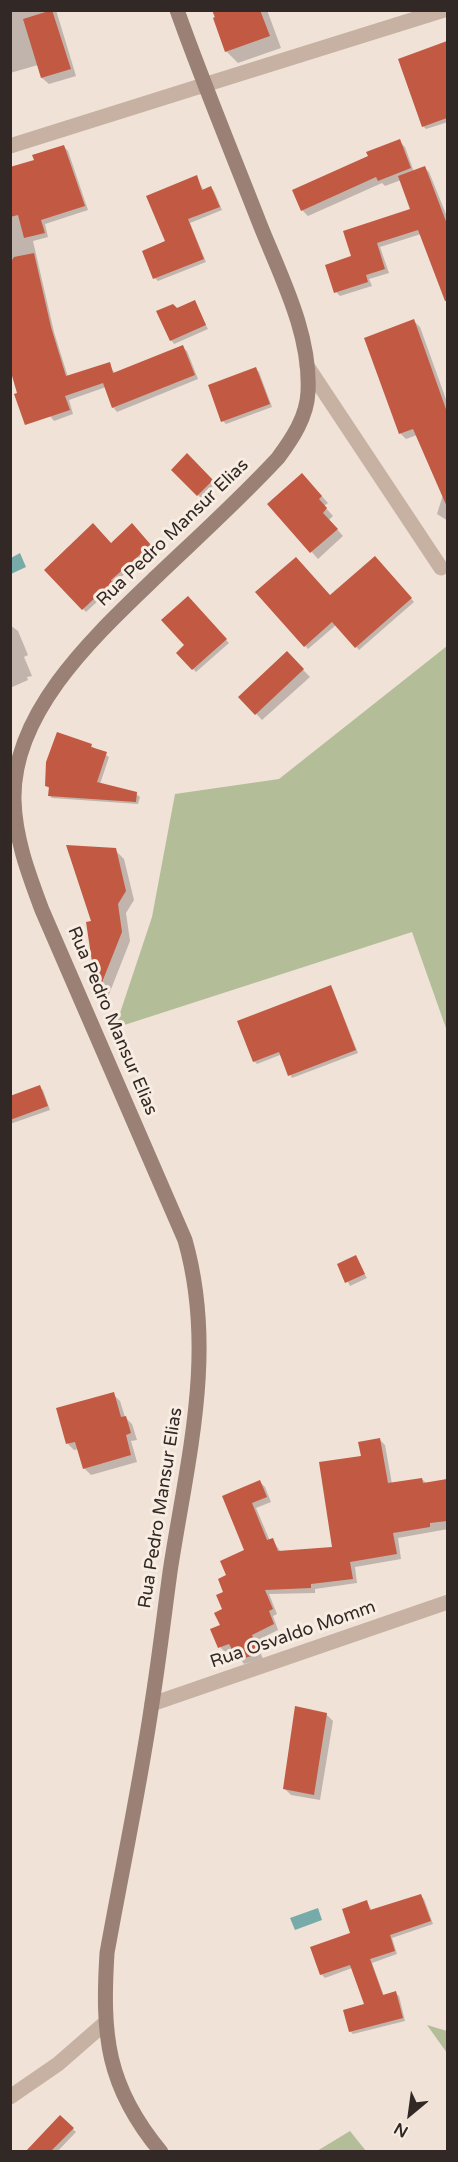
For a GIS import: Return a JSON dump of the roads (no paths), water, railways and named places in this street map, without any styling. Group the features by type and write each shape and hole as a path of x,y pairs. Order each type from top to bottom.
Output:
{"main road":[{"name":"Rua Pedro Mansur Elias","path":"161,2151 144,2132 119,2085 109,2053 105,2023 107,1953 152,1704 170,1571 197,1410 200,1350 198,1298 193,1267 185,1240 26,868 14,800 16,771 23,747 50,693 92,639 267,470 290,442 305,409 308,394 308,366 293,309 204,85 177,10"}],"street":[{"path":"10,146 444,10"},
{"path":"308,366 441,568"},
{"name":"Rua Osvaldo Momm","path":"152,1704 447,1602"},
{"path":"10,2097 58,2064 105,2023"}],"water":[{"path":"20,553 26,567 11,574 11,558"},
{"path":"318,1908 322,1920 295,1930 290,1918"}]}
